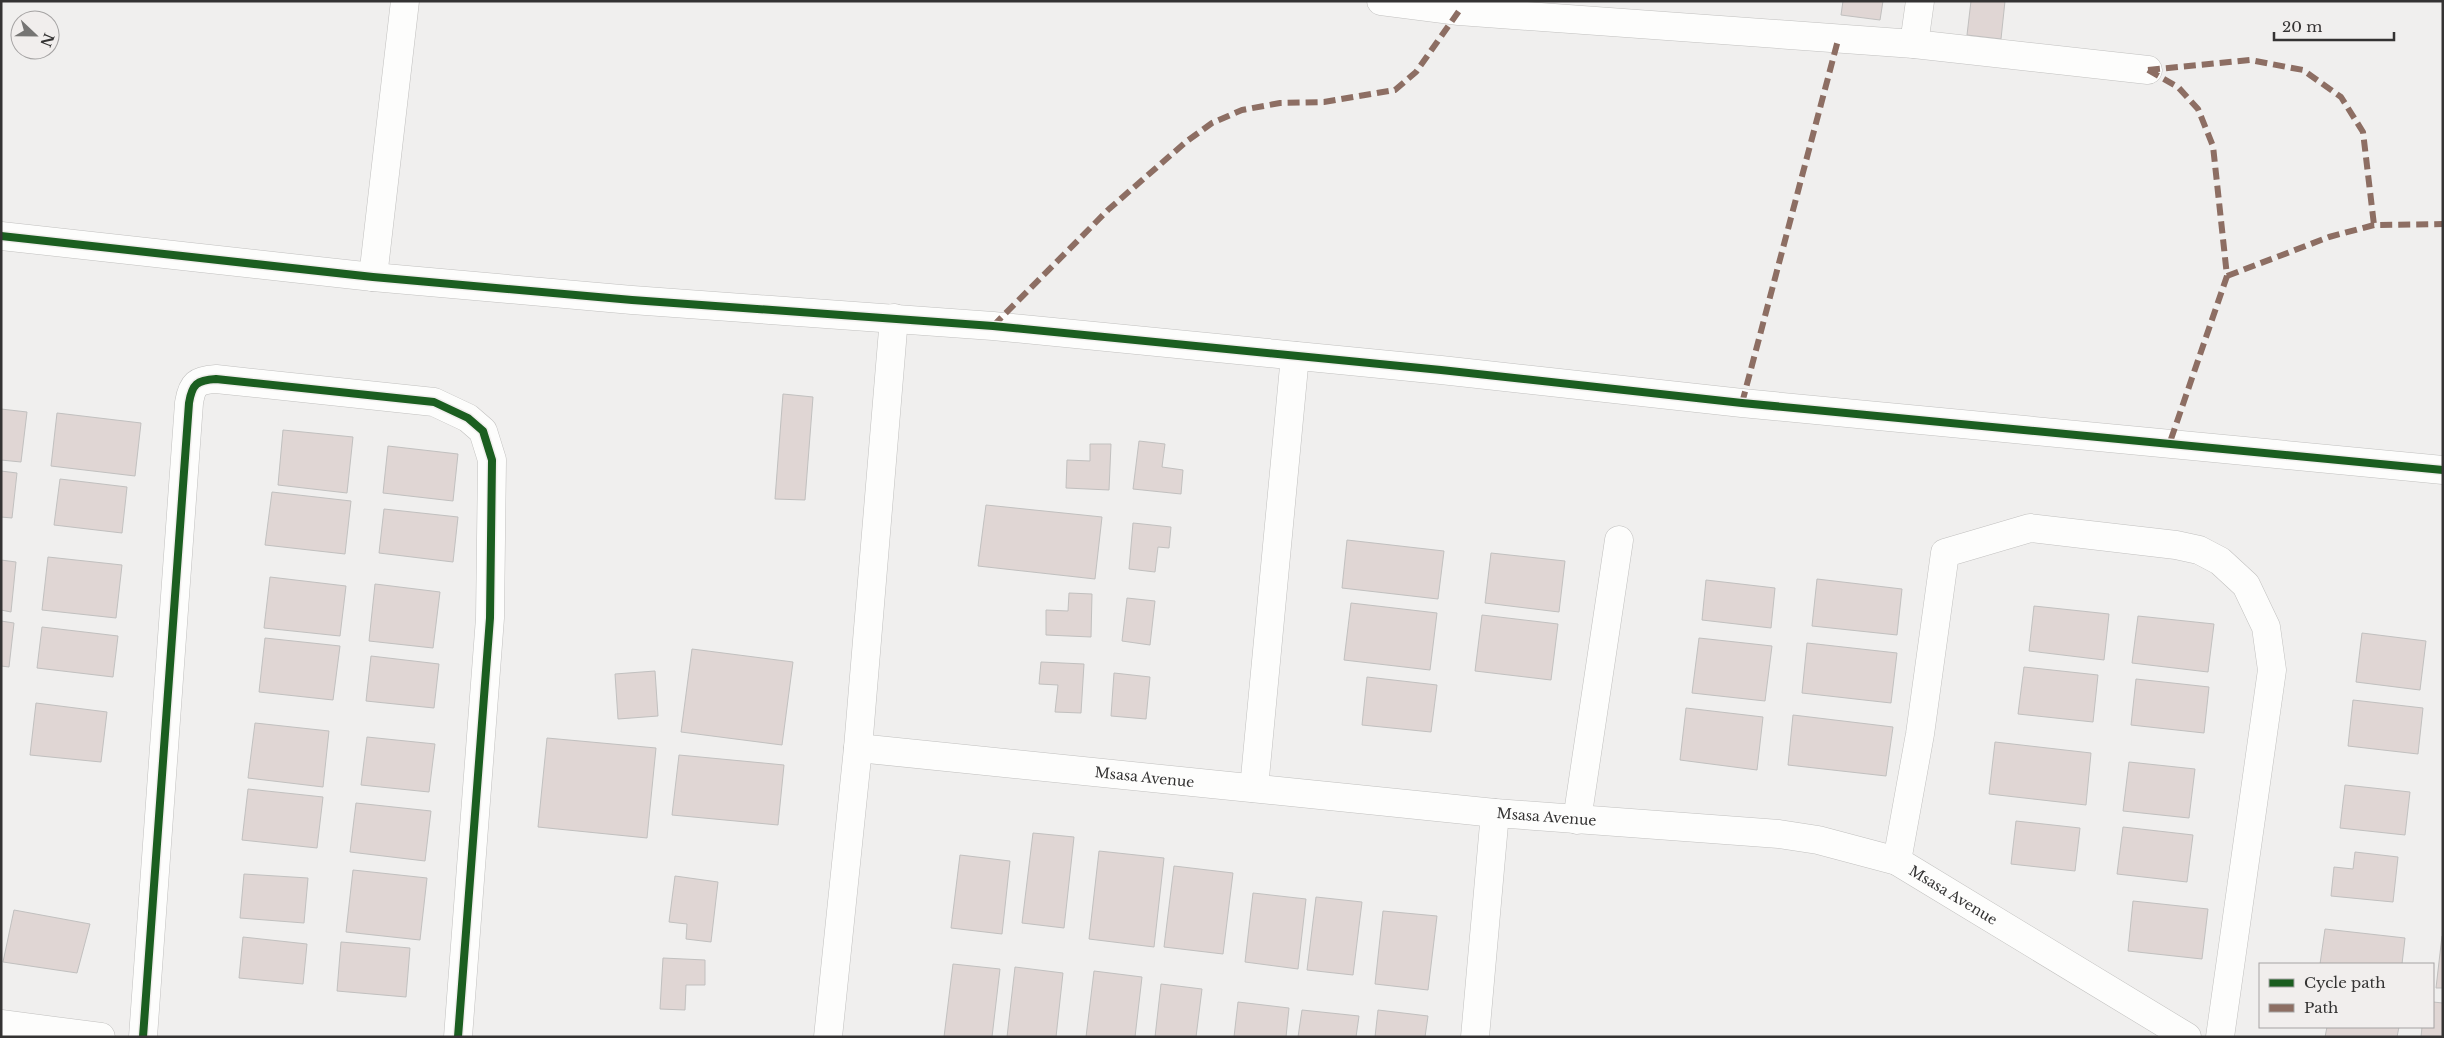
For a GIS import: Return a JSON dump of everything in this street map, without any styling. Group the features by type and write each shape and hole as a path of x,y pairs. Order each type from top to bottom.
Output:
{"street":[{"path":"373,277 405,1"},
{"path":"1381,1 1459,11 1558,10 1914,44 2148,70"},
{"path":"1914,44 1920,1"},
{"path":"1,236 373,277 632,300 894,318 1295,356 1761,405 2443,470"},
{"path":"828,1037 858,748 894,318"},
{"path":"1254,788 1295,356"},
{"path":"143,1037 189,403 191,391 196,384 203,380 216,379 434,402 468,418 483,431 492,460 490,618 458,1037"},
{"path":"1897,861 1920,734 1945,553 2030,528 2176,545 2199,550 2213,557 2246,584 2266,627 2272,670 2220,1037"},
{"path":"1577,820 1619,540"},
{"name":"Msasa Avenue","path":"858,748 1494,813 1779,834 1818,840 1897,861 2187,1037"},
{"path":"1475,1037 1494,813"},
{"path":"1,1024 101,1037"}],"building":[{"path":"1843,1 1883,1 1880,20 1841,15"},
{"path":"1971,1 2005,1 2001,39 1967,35"},
{"path":"783,394 813,397 805,500 775,499"},
{"path":"1,409 27,412 21,462 1,460"},
{"path":"57,413 141,423 135,476 51,466"},
{"path":"283,430 353,437 347,493 278,485"},
{"path":"1139,441 1165,444 1162,467 1183,470 1181,494 1133,489"},
{"path":"1090,444 1111,444 1109,490 1066,488 1067,460 1090,461"},
{"path":"388,446 458,454 453,501 383,493"},
{"path":"1,471 17,473 12,518 1,517"},
{"path":"60,479 127,487 122,533 54,525"},
{"path":"272,492 351,501 345,554 265,545"},
{"path":"986,505 1102,517 1095,579 978,566"},
{"path":"384,509 458,517 453,562 379,553"},
{"path":"1133,523 1171,527 1169,548 1158,547 1155,572 1129,569"},
{"path":"1347,540 1444,551 1438,599 1342,588"},
{"path":"1491,553 1565,561 1559,612 1485,603"},
{"path":"48,557 122,565 116,618 42,610"},
{"path":"1,560 16,562 11,612 1,610"},
{"path":"270,577 346,586 340,636 264,628"},
{"path":"1817,579 1902,589 1897,635 1812,626"},
{"path":"1706,580 1775,588 1771,628 1702,620"},
{"path":"375,584 440,592 433,648 369,641"},
{"path":"1069,593 1092,594 1091,637 1046,635 1046,610 1068,611"},
{"path":"1127,598 1155,601 1150,645 1122,641"},
{"path":"1351,603 1437,613 1430,670 1344,660"},
{"path":"2034,606 2109,614 2104,660 2029,651"},
{"path":"1482,615 1558,624 1551,680 1475,671"},
{"path":"2138,616 2214,624 2208,672 2132,663"},
{"path":"1,621 14,623 9,667 1,666"},
{"path":"42,627 118,636 113,677 37,668"},
{"path":"2362,633 2426,641 2420,690 2356,682"},
{"path":"265,638 340,646 333,700 259,692"},
{"path":"1699,638 1772,646 1765,701 1692,693"},
{"path":"1807,643 1897,653 1891,703 1802,693"},
{"path":"692,649 793,662 782,745 681,732"},
{"path":"371,656 439,664 434,708 366,701"},
{"path":"1041,662 1084,664 1081,713 1055,712 1058,685 1039,684"},
{"path":"2024,667 2098,675 2093,722 2018,714"},
{"path":"655,671 658,716 618,719 615,674"},
{"path":"1114,673 1150,677 1146,719 1111,716"},
{"path":"1367,677 1437,685 1431,732 1362,725"},
{"path":"2136,679 2209,687 2204,733 2131,725"},
{"path":"2353,700 2423,708 2418,754 2348,746"},
{"path":"36,703 107,712 101,762 30,755"},
{"path":"1686,708 1763,717 1757,770 1680,760"},
{"path":"1793,715 1893,727 1886,776 1788,765"},
{"path":"255,723 329,731 323,787 248,778"},
{"path":"367,737 435,744 429,792 361,785"},
{"path":"547,738 656,748 647,838 538,827"},
{"path":"1995,742 2091,753 2086,805 1989,794"},
{"path":"679,755 784,765 778,825 672,815"},
{"path":"2129,762 2195,769 2189,818 2123,811"},
{"path":"2345,785 2410,792 2405,835 2340,828"},
{"path":"248,789 323,797 317,848 242,840"},
{"path":"356,803 431,811 425,861 350,852"},
{"path":"2016,821 2080,828 2075,871 2011,864"},
{"path":"2123,827 2193,835 2187,882 2117,874"},
{"path":"1033,833 1074,837 1064,928 1022,923"},
{"path":"1099,851 1164,858 1154,947 1089,939"},
{"path":"2355,852 2398,857 2393,902 2331,896 2334,867 2353,869"},
{"path":"960,855 1010,861 1002,934 951,928"},
{"path":"1174,866 1233,873 1223,954 1164,947"},
{"path":"353,870 427,878 420,940 346,932"},
{"path":"244,874 308,878 304,923 240,918"},
{"path":"675,876 718,882 711,942 686,939 687,924 669,922"},
{"path":"1253,893 1306,899 1298,969 1245,962"},
{"path":"1316,897 1362,902 1353,975 1307,970"},
{"path":"2133,901 2208,909 2202,959 2128,951"},
{"path":"14,910 90,924 77,973 3,962"},
{"path":"1383,911 1437,916 1428,990 1375,984"},
{"path":"2325,929 2405,938 2402,963 2320,963"},
{"path":"2442,936 2443,988 2436,988"},
{"path":"243,937 307,944 303,984 239,978"},
{"path":"341,942 410,948 406,997 337,991"},
{"path":"663,958 705,960 705,985 686,985 685,1010 660,1009"},
{"path":"953,964 1000,969 992,1037 944,1037"},
{"path":"1015,967 1063,973 1056,1037 1007,1037"},
{"path":"1094,971 1142,977 1135,1037 1086,1037"},
{"path":"1161,984 1202,989 1196,1037 1155,1037"},
{"path":"1238,1002 1289,1008 1286,1037 1234,1037"},
{"path":"2434,1002 2443,1003 2443,1037 2421,1037 2422,1028 2434,1028"},
{"path":"1302,1010 1359,1016 1356,1037 1298,1037"},
{"path":"1378,1010 1428,1016 1425,1037 1375,1037"},
{"path":"2327,1028 2399,1028 2397,1037 2325,1037"}],"marked path":[{"path":"993,326 1109,209 1187,141 1212,123 1242,110 1280,103 1324,102 1395,90 1416,72 1459,11"},
{"path":"1742,403 1838,40"},
{"path":"2148,70 2250,60 2303,70 2341,97 2363,132 2374,225"},
{"path":"2148,70 2178,87 2198,109 2213,146 2227,276 2169,445"},
{"path":"2227,276 2329,237 2374,225 2443,224"}],"cycle path":[{"path":"1,236 373,277 632,300 993,326 1441,370 1742,403 2443,470"},
{"path":"143,1037 189,403 196,384 204,380 216,379 434,402 468,418 483,431 492,460 490,618 458,1037"}]}
